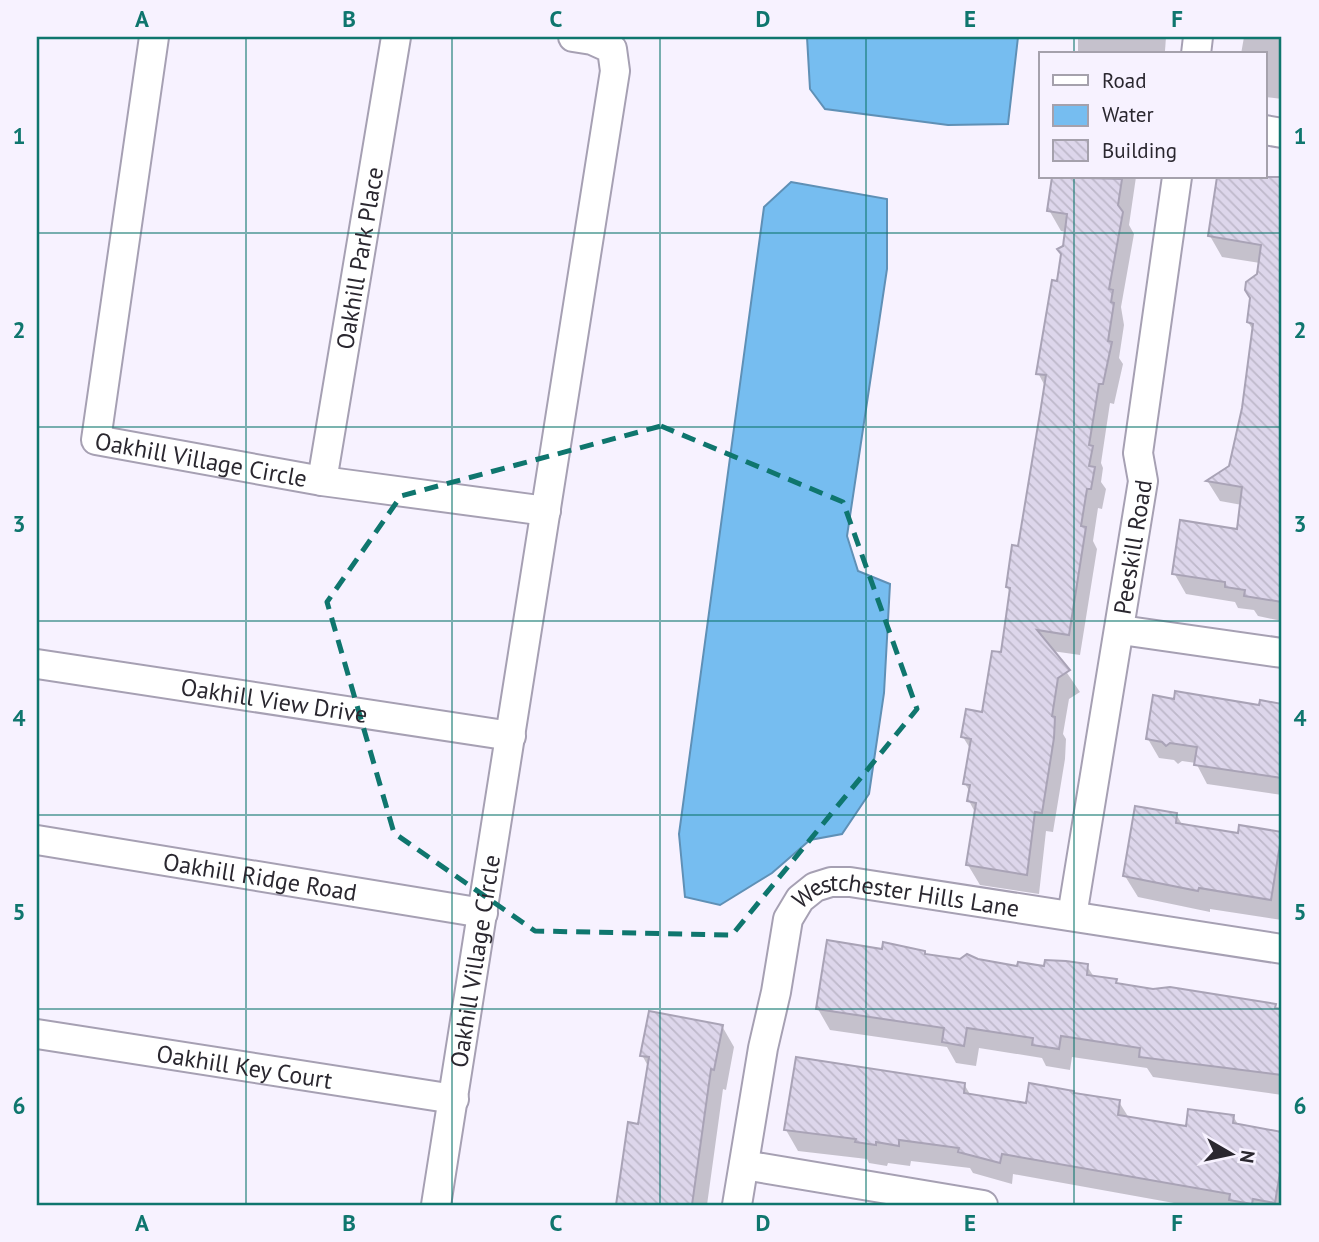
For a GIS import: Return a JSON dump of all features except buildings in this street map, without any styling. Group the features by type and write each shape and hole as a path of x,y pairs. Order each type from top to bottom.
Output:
{"street":[{"name":"Oakhill Village Circle","path":"154,37 96,440 322,481 546,510"},
{"name":"Oakhill Park Place","path":"322,481 396,37"},
{"name":"Oakhill Village Circle","path":"436,1205 615,71 611,49 605,44 573,37"},
{"name":"Peeskill Road","path":"1072,916 1121,630 1143,481 1138,453 1177,178"},
{"path":"1121,630 1282,653"},
{"name":"Oakhill View Drive","path":"37,664 512,736"},
{"name":"Oakhill Ridge Road","path":"37,840 483,913"},
{"name":"Westchester Hills Lane","path":"737,1205 762,1048 776,992 788,919 800,899 815,887 831,882 850,882 1282,949"},
{"name":"Oakhill Key Court","path":"37,1034 454,1099"},
{"path":"744,1165 983,1205"}],"highlighted area":[{"path":"661,426 843,502 917,709 732,935 535,931 394,833 327,602 401,496"}],"water":[{"path":"807,37 1018,37 1008,124 948,125 825,109 810,89"},
{"path":"791,182 887,199 887,269 847,536 858,571 890,584 884,693 869,794 842,834 810,840 772,873 720,905 685,897 679,834 764,207"}]}
